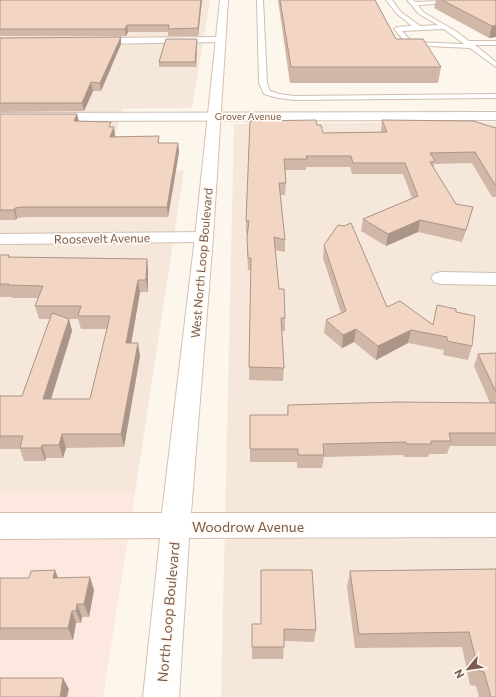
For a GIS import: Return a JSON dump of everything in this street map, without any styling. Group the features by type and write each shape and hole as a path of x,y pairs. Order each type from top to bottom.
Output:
{"street":[{"name":"West North Loop Boulevard","path":"175,526 204,237 224,0"},
{"path":"80,41 220,40"},
{"name":"Grover Avenue","path":"0,117 496,116"},
{"name":"Roosevelt Avenue","path":"0,239 204,237"},
{"path":"441,278 496,279"},
{"name":"Woodrow Avenue","path":"0,526 496,525"},
{"name":"North Loop Boulevard","path":"161,697 175,526"}],"lane":[{"path":"260,0 263,83 267,92 278,96 294,98 496,96"},
{"path":"389,0 394,8 418,28"},
{"path":"412,5 462,0"},
{"path":"412,5 421,13 470,44 496,66"},
{"path":"394,8 401,8"},
{"path":"444,27 396,29 410,44 496,43"},
{"path":"483,55 496,55"}],"shaded area":[{"path":"0,0 210,0 192,108 122,109 108,171 184,170 135,493 0,494"},
{"path":"496,122 496,697 221,697 234,124"},
{"path":"135,493 103,697 0,697 0,494"}],"building":[{"path":"0,0 201,0 198,28 168,29 169,25 127,25 125,29 0,29"},
{"path":"280,0 375,0 396,39 423,39 441,67 291,67"},
{"path":"442,0 496,0 496,25 492,26"},
{"path":"121,37 100,83 91,82 82,103 0,103 0,38"},
{"path":"166,39 197,39 195,62 159,62"},
{"path":"0,114 77,114 74,121 111,122 109,127 114,127 110,137 159,136 158,143 178,143 167,207 23,207 15,208 14,210 0,210"},
{"path":"316,120 317,125 321,125 323,133 387,132 382,120 473,121 496,128 496,185 475,152 430,153 435,161 430,162 456,204 473,207 466,230 420,220 388,234 363,219 418,196 405,163 353,163 351,156 306,156 307,159 284,159 286,183 279,183 285,240 274,237 279,289 284,289 285,318 281,318 284,368 249,367 251,258 248,258 247,237 249,221 246,221 250,121"},
{"path":"351,223 387,307 400,301 433,325 437,305 456,309 456,312 475,316 472,346 447,341 447,337 411,330 378,346 356,329 343,335 326,320 346,311 324,245 338,225 344,226"},
{"path":"0,255 9,255 8,257 147,259 146,280 138,280 126,343 138,343 121,434 62,434 59,445 42,445 41,448 20,448 23,436 0,436 0,396 22,396 52,313 69,319 43,399 90,399 110,316 78,316 81,306 35,306 43,286 0,284"},
{"path":"496,353 496,392 478,354"},
{"path":"397,402 496,403 496,433 449,433 451,441 431,441 431,444 407,444 406,442 323,444 324,455 298,455 298,449 250,449 250,415 288,415 288,405"},
{"path":"496,569 496,697 491,697 484,672 479,671 469,632 359,634 350,571"},
{"path":"55,570 53,578 90,577 84,604 77,604 76,611 72,611 68,628 0,628 0,578 29,578 31,571"},
{"path":"261,570 312,570 316,630 284,629 284,647 252,647 252,624 261,624"},
{"path":"0,678 63,678 60,697 0,697"}]}
